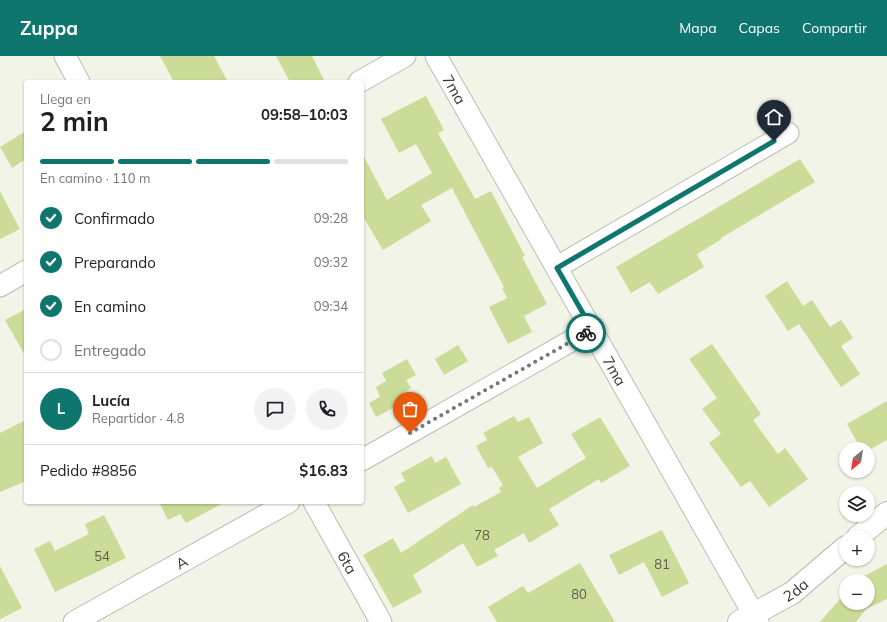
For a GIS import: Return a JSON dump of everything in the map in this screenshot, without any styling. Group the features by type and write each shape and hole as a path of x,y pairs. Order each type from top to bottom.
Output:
{"street":[{"path":"65,56 79,80"},
{"path":"363,80 405,56"},
{"name":"7ma","path":"436,56 592,329 750,619"},
{"path":"557,268 788,133"},
{"path":"0,286 24,272"},
{"path":"364,459 592,329"},
{"name":"A","path":"74,622 285,504"},
{"name":"6ta","path":"315,504 382,622"},
{"path":"866,530 887,513"},
{"name":"2da","path":"750,619 792,593 839,554"}],"building":[{"path":"160,56 214,56 227,80 173,80"},
{"path":"276,56 312,56 324,80 289,80"},
{"path":"426,96 444,130 438,133 475,199 491,191 525,256 522,257 547,304 524,316 532,332 508,344 489,307 507,298 502,288 504,287 452,188 421,205 431,221 383,250 364,218 364,157 387,200 432,173 416,144 399,153 381,119"},
{"path":"24,132 24,160 12,168 0,147"},
{"path":"800,159 815,182 697,254 704,267 658,294 650,282 631,293 616,267"},
{"path":"0,191 20,229 0,239"},
{"path":"787,281 803,306 812,300 830,327 841,320 853,338 841,346 860,374 841,387 799,324 788,331 765,296"},
{"path":"24,310 24,353 5,320"},
{"path":"712,344 761,414 753,420 778,454 785,448 808,479 769,507 750,481 741,487 709,443 721,434 702,409 717,398 689,359"},
{"path":"458,345 468,361 444,375 435,359"},
{"path":"407,359 416,375 406,380 411,388 404,392 408,400 376,417 369,403 380,397 376,387 386,381 382,373"},
{"path":"887,401 887,440 875,447 875,442 857,442 847,424"},
{"path":"514,416 518,422 529,417 543,443 518,457 537,488 586,458 571,434 600,417 630,466 601,483 599,479 549,509 559,525 529,543 524,533 494,550 498,556 477,567 463,543 413,575 422,592 393,608 363,555 393,538 401,553 473,505 474,507 501,492 499,488 503,485 492,467 488,468 476,446 487,440 483,433"},
{"path":"24,421 24,482 0,492 0,433"},
{"path":"432,456 435,463 446,457 461,484 408,513 394,487 405,481 401,473"},
{"path":"160,504 221,504 186,523 180,514 168,520"},
{"path":"104,515 126,558 55,592 34,549 50,541 55,551 89,534 85,524"},
{"path":"662,530 689,583 662,597 644,562 619,575 609,555"},
{"path":"580,563 615,622 497,622 488,607 523,586 528,593"},
{"path":"887,564 887,599 875,605 875,574 868,574"},
{"path":"0,566 22,608 0,619"},
{"path":"839,600 839,610 865,610 856,622 820,622"}],"way so far":[{"path":"410,433 586,333"}],"route":[{"path":"586,333 592,329 557,268 774,141"}]}
